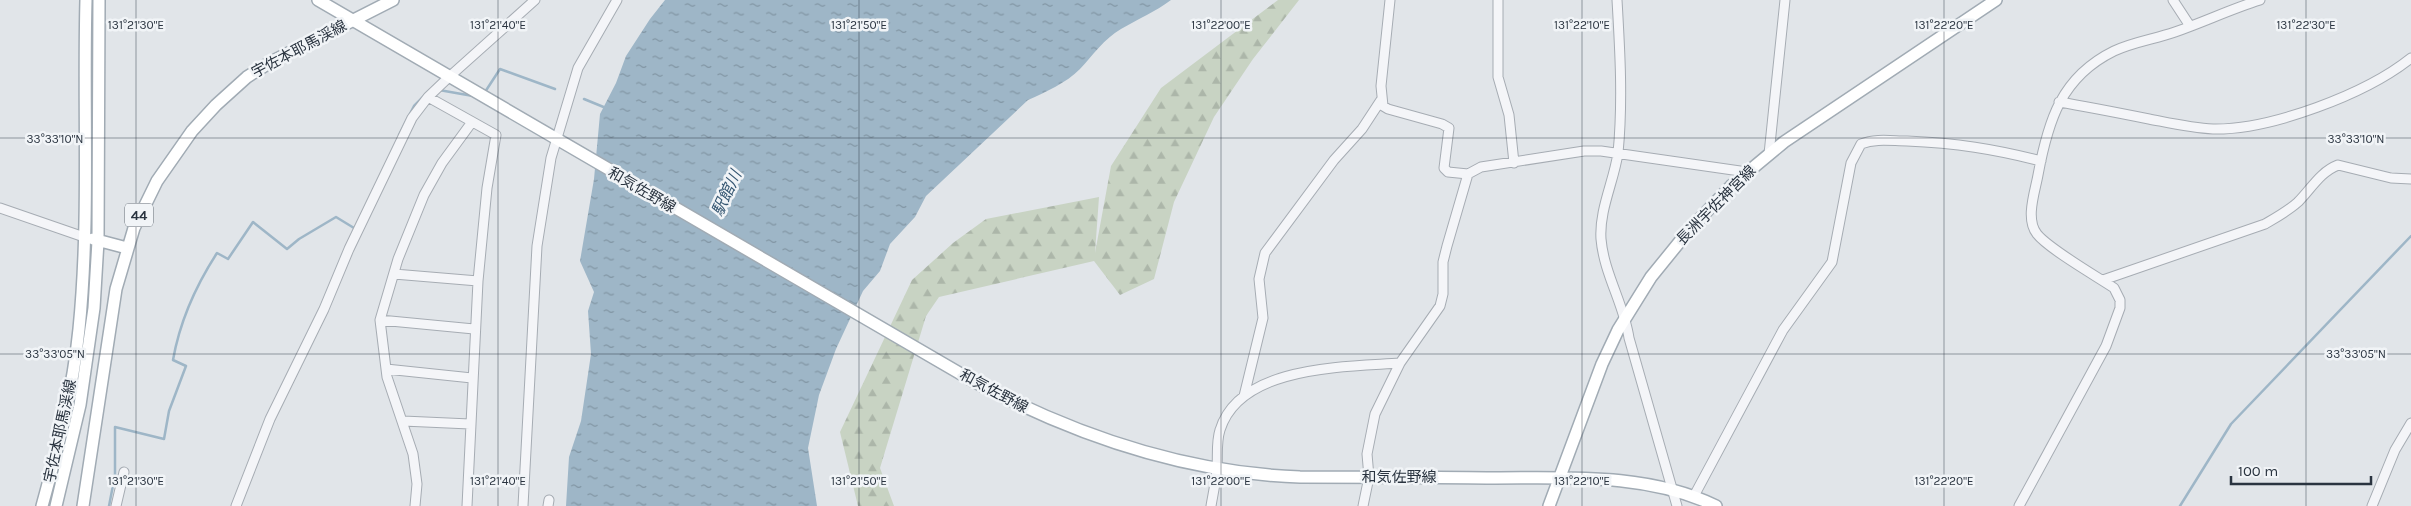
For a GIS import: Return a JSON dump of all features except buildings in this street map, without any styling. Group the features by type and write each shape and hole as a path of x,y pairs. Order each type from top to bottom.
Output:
{"main road":[{"name":"宇佐本耶馬渓線","path":"42,506 63,424 76,354 81,305 84,237 86,0"},
{"name":"宇佐本耶馬渓線","path":"56,506 73,441 94,308 98,241 99,0"},
{"name":"宇佐本耶馬渓線","path":"318,0 353,20"},
{"name":"宇佐本耶馬渓線","path":"83,506 113,309 127,248 141,211 157,181 180,146 216,104 257,70 393,0"},
{"name":"長洲宇佐神宮線","path":"1549,506 1602,364 1643,289 1675,246 1711,206 1769,154 1863,88 1996,0"},
{"name":"和気佐野線","path":"353,20 973,381 1056,422 1145,452 1217,468 1286,476 1611,479 1694,496 1716,506"},
{"name":"44","path":"84,237 127,248"}],"street":[{"path":"236,506 270,419 324,309 349,249 412,118 428,97 535,0"},
{"path":"523,506 537,246 558,140 578,68 617,0"},
{"path":"1390,0 1383,106 1442,124 1449,128 1444,168 1448,172 1468,174 1481,167 1584,151 1618,153 1747,172"},
{"path":"1498,0 1498,77 1509,115 1514,162"},
{"path":"1617,0 1622,95 1618,153 1603,220 1602,240 1609,274 1626,318 1629,338 1678,506"},
{"path":"1769,154 1785,0"},
{"path":"2173,0 2190,26"},
{"path":"2019,506 2106,346 2118,316 2120,300 2118,293 2103,280 2045,241 2034,229 2032,211 2041,161 2060,102 2072,81 2107,55 2260,0"},
{"path":"2060,102 2174,124 2213,129 2245,126 2308,109 2348,94 2380,78 2411,58"},
{"path":"428,97 496,135 487,188 474,329 467,506"},
{"path":"1244,396 1263,318 1259,279 1265,253 1334,160 1362,129 1382,100"},
{"path":"415,506 417,490 415,470 403,421 389,384 380,320 394,274 424,196 442,164 472,122"},
{"path":"1694,496 1783,330 1832,262 1851,163 1862,144 1879,140 1943,143 1993,149 2041,161"},
{"path":"2103,280 2265,224 2284,213 2309,190 2322,174 2338,165 2391,178 2411,179"},
{"path":"1363,506 1369,477 1367,454 1375,414 1400,363 1440,306 1443,294 1443,262 1446,246 1468,174"},
{"path":"0,208 84,237"},
{"path":"394,274 478,281"},
{"path":"380,320 474,329"},
{"path":"1211,506 1220,430 1224,421 1244,396 1272,381 1310,370 1400,363"},
{"path":"386,370 472,378"},
{"path":"403,421 470,424"},
{"path":"2372,506 2395,450 2411,423"},
{"path":"116,506 124,472"}],"green space":[{"path":"1278,0 1299,0 1253,59 1214,117 1174,202 1154,279 1120,295 1094,261 939,297 926,316 880,468 894,506 858,506 840,432 912,280 953,243 986,219 1099,197 1095,253 1111,166 1161,88"}],"water":[{"name":"駅館川","path":"665,0 1171,0 1115,33 1068,79 1028,100 926,196 915,217 890,244 880,271 863,291 836,349 819,395 808,448 817,506 566,506 569,457 581,421 591,354 588,311 594,292 580,261 594,179 600,114 616,83 626,56"}],"waterway":[{"path":"485,92 500,69 555,89"},
{"path":"439,90 473,96"},
{"path":"399,135 414,106 429,91"},
{"path":"584,99 606,108"},
{"path":"109,506 115,475 115,427 164,439 169,411 186,366 173,360 176,345 189,304 217,253 228,259 253,222 287,249 299,239 336,217 354,228 356,226"},
{"path":"2180,506 2231,424 2411,236"}]}
